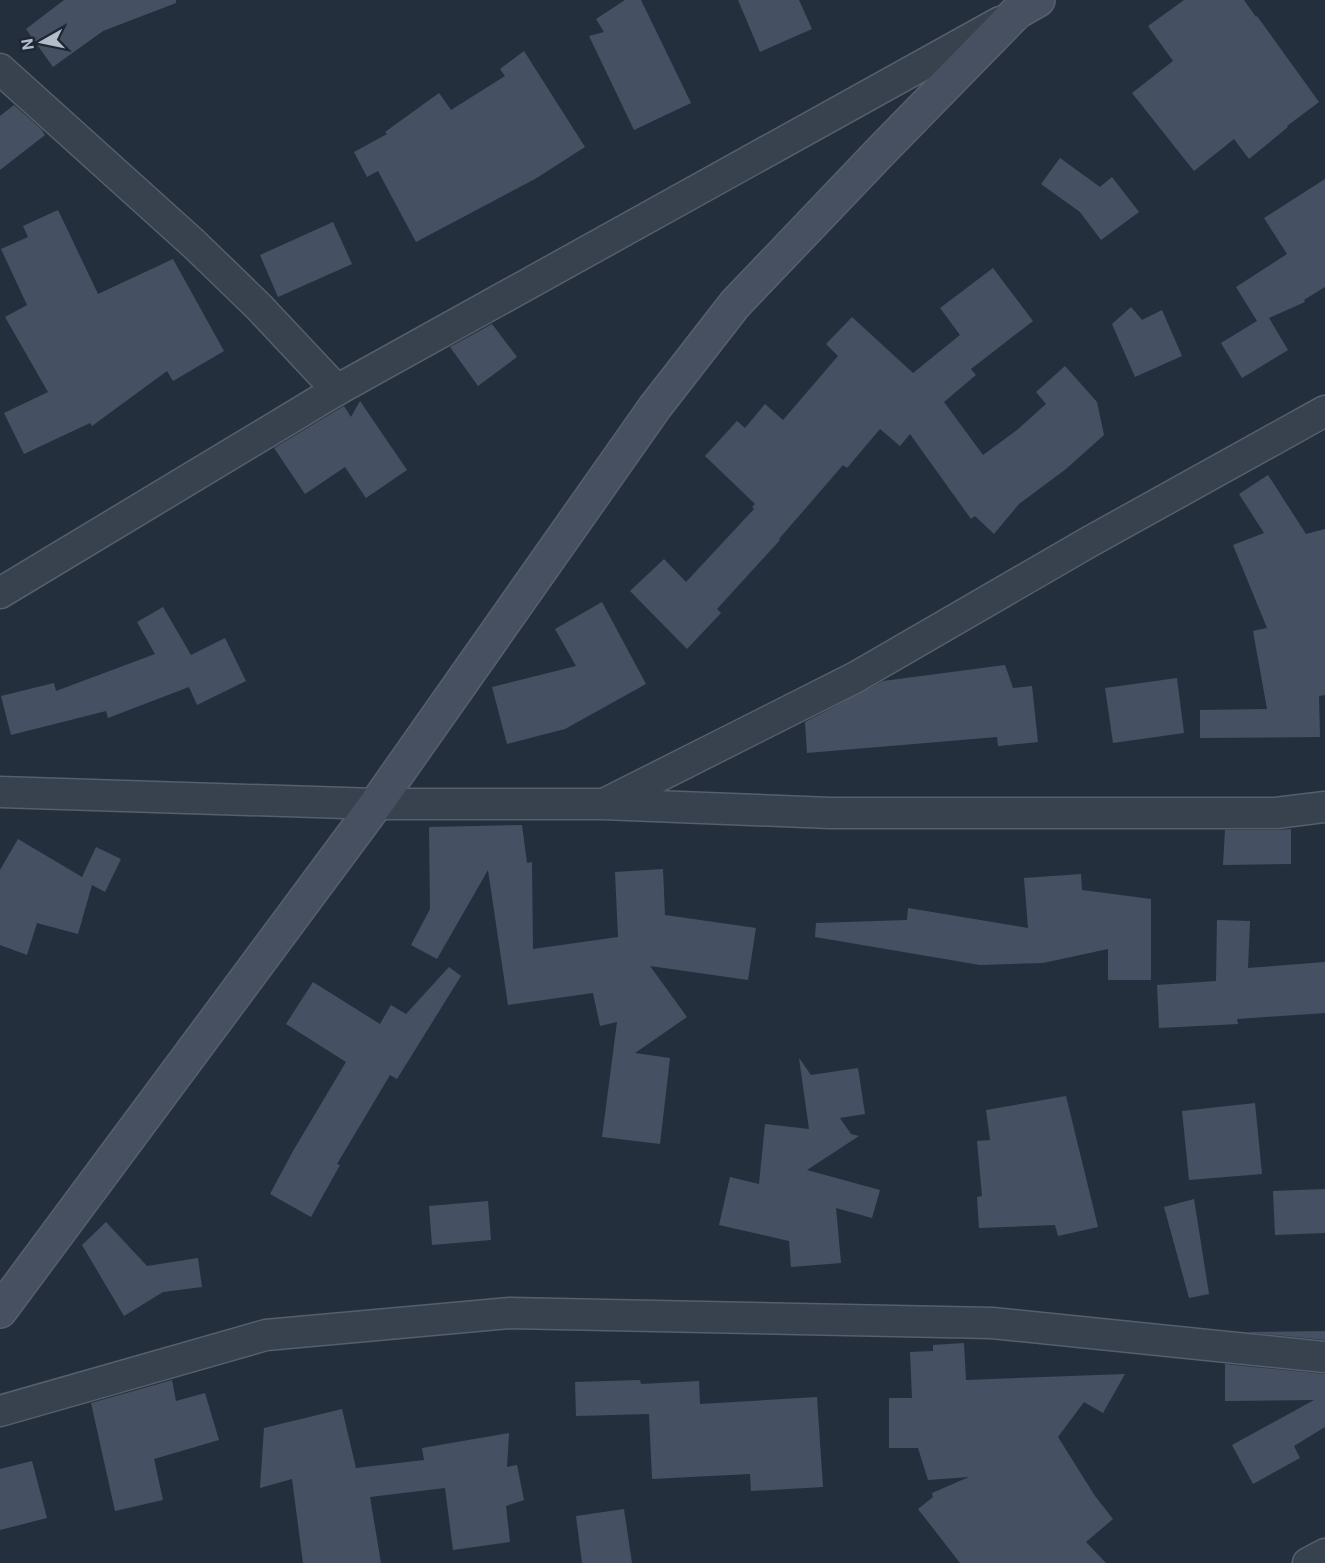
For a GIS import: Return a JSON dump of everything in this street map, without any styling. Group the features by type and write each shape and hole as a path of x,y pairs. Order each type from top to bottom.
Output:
{"main road":[{"path":"0,1311 376,804 655,407 735,304 882,150 1027,6"}],"street":[{"path":"0,593 336,390 1027,6"},
{"path":"0,69 194,244 259,307 336,390"},
{"path":"603,804 855,677 1089,542 1325,411"},
{"path":"0,792 376,804 603,804 865,813 1276,813 1325,807"},
{"path":"0,1411 266,1335 510,1313 992,1323 1325,1357"},
{"path":"1308,1563 1325,1554"}],"building":[{"path":"64,0 176,0 176,3 103,31 53,67 26,29"},
{"path":"625,0 641,0 691,103 634,130 589,36 604,32 596,19"},
{"path":"738,0 799,0 812,29 760,52"},
{"path":"1184,0 1244,0 1319,102 1249,159 1234,139 1194,171 1132,93 1173,61 1148,26"},
{"path":"524,51 585,147 535,179 416,242 378,171 367,177 354,152 387,134 385,132 439,93 451,110 505,76 500,69"},
{"path":"14,105 45,135 0,170 0,116"},
{"path":"1060,158 1100,187 1112,177 1139,212 1101,240 1080,212 1041,184"},
{"path":"1325,179 1325,287 1304,300 1305,302 1269,318 1288,350 1242,378 1221,343 1257,321 1236,287 1287,254 1264,218"},
{"path":"58,210 98,294 173,259 224,351 173,381 167,371 92,426 90,423 24,454 4,413 48,392 5,317 27,305 1,249 28,237 23,226"},
{"path":"333,222 352,264 278,297 260,255"},
{"path":"993,268 1033,321 971,369 976,375 944,402 983,455 1017,430 1046,404 1036,392 1065,366 1097,402 1104,435 1066,469 1019,504 994,534 975,516 971,519 910,434 900,446 880,429 847,468 843,465 780,540 717,609 721,613 687,649 630,591 664,559 686,582 754,509 752,507 755,504 705,456 737,421 745,428 765,404 783,420 838,356 826,344 852,317 913,373 960,335 940,308"},
{"path":"1131,307 1142,320 1162,310 1182,356 1135,377 1112,324"},
{"path":"492,324 517,357 478,386 450,347"},
{"path":"360,401 407,470 366,498 345,467 305,494 274,448 344,406 351,417"},
{"path":"1268,475 1306,534 1325,529 1325,695 1319,696 1320,737 1200,738 1200,710 1267,709 1253,631 1267,628 1233,545 1264,533 1239,494"},
{"path":"602,602 646,684 565,729 507,744 492,687 576,666 555,629"},
{"path":"163,607 191,655 225,638 246,681 197,705 189,687 108,718 106,711 11,735 1,696 54,683 56,691 155,654 137,622"},
{"path":"1005,665 1013,688 1032,686 1038,742 998,746 997,737 807,753 805,722 883,681"},
{"path":"1177,678 1184,733 1113,743 1105,688"},
{"path":"522,825 527,863 532,862 533,949 618,937 615,872 663,869 665,915 756,928 748,980 650,966 687,1017 635,1053 670,1058 660,1144 602,1137 617,1022 600,1026 593,993 508,1005 488,870 437,959 411,945 430,909 429,827"},
{"path":"1291,829 1291,864 1223,865 1225,830"},
{"path":"18,839 82,877 96,847 121,859 105,892 92,885 78,934 37,923 27,955 0,945 0,870"},
{"path":"1081,874 1082,890 1151,899 1151,980 1108,980 1108,949 1043,963 980,965 815,937 816,923 907,920 908,908 1028,928 1024,878"},
{"path":"1217,920 1250,921 1248,968 1325,962 1325,1013 1237,1019 1238,1024 1159,1028 1157,985 1216,981"},
{"path":"449,967 461,976 397,1079 390,1075 337,1164 340,1165 311,1217 270,1194 346,1062 286,1024 313,982 380,1024 391,1005 406,1014"},
{"path":"799,1058 811,1075 858,1068 865,1114 840,1118 851,1134 859,1136 807,1170 880,1190 872,1218 836,1208 841,1263 791,1267 789,1241 719,1225 730,1177 759,1184 765,1124 809,1129"},
{"path":"1066,1096 1098,1227 1058,1236 1055,1225 979,1228 977,1197 982,1196 977,1141 990,1140 986,1110"},
{"path":"1255,1103 1262,1174 1189,1180 1182,1111"},
{"path":"1325,1189 1325,1233 1275,1235 1273,1191"},
{"path":"1194,1199 1209,1294 1189,1298 1164,1207"},
{"path":"488,1201 491,1240 432,1245 429,1206"},
{"path":"106,1222 147,1266 198,1258 202,1287 163,1292 124,1316 82,1245"},
{"path":"1325,1331 1325,1340 1245,1332"},
{"path":"964,1343 966,1380 1125,1374 1103,1413 1084,1402 1058,1437 1095,1496 1113,1519 1086,1542 1106,1563 960,1563 918,1509 933,1497 932,1493 969,1477 928,1480 918,1448 889,1448 889,1398 912,1398 910,1352 933,1351 933,1345"},
{"path":"1225,1364 1325,1374 1325,1427 1294,1446 1300,1458 1253,1484 1232,1445 1314,1400 1225,1401"},
{"path":"172,1380 176,1401 205,1393 219,1440 154,1459 163,1500 115,1511 91,1403"},
{"path":"640,1380 641,1384 699,1381 700,1404 817,1397 823,1487 751,1491 750,1474 652,1479 649,1414 576,1416 575,1382"},
{"path":"342,1409 356,1468 424,1460 422,1448 509,1433 507,1467 517,1465 524,1500 506,1506 510,1542 453,1550 445,1488 370,1497 381,1563 303,1563 292,1479 260,1488 264,1428"},
{"path":"32,1461 47,1518 0,1530 0,1469"},
{"path":"624,1509 632,1563 582,1563 576,1516"}]}
